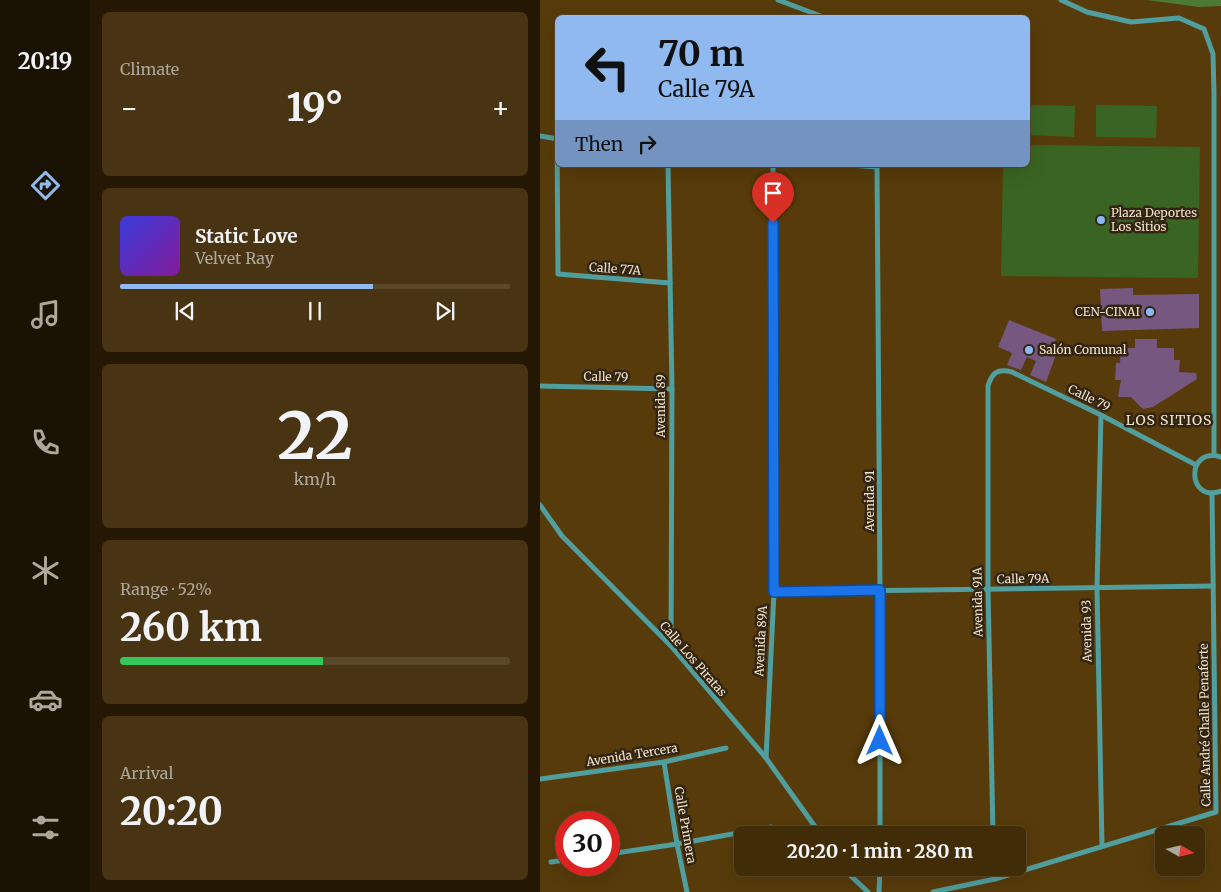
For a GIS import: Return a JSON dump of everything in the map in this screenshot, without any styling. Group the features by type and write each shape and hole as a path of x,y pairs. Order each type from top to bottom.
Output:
{"street":[{"path":"778,0 818,15"},
{"path":"1061,0 1087,12 1131,22 1179,18 1204,29 1213,54 1214,455"},
{"path":"1214,93 1221,93"},
{"path":"540,136 555,138"},
{"name":"Calle 77A","path":"557,167 558,274 670,283"},
{"name":"Avenida 89","path":"668,167 672,389 671,646"},
{"name":"Avenida 89A","path":"766,758 774,592 773,167"},
{"name":"Avenida 91","path":"877,167 880,826"},
{"name":"Calle 79","path":"996,372 1004,370 1012,372 1101,415 1196,465"},
{"name":"Avenida 91A","path":"994,826 988,589 988,386 996,372"},
{"name":"Calle 79","path":"540,386 672,389"},
{"name":"Avenida 93","path":"1101,415 1096,588 1102,846"},
{"path":"1221,457 1207,456 1196,465 1194,472 1198,487 1212,493 1221,491"},
{"name":"Calle André Challe Penaforte","path":"933,892 994,880 1219,811 1212,493"},
{"name":"Calle Los Piratas","path":"540,505 562,536 671,646 766,758 815,826"},
{"name":"Calle 79A","path":"774,592 1213,586"},
{"name":"Avenida Tercera","path":"540,779 664,762 726,748"},
{"name":"Calle Primera","path":"664,762 687,892"},
{"path":"620,852 734,834"},
{"path":"551,862 555,861"},
{"path":"851,876 868,892"},
{"path":"880,876 880,892"}],"green space":[{"path":"1147,0 1221,0 1221,6 1199,7"},
{"path":"1030,105 1075,106 1074,137 1030,135"},
{"path":"1096,105 1157,106 1156,138 1096,137"},
{"name":"Plaza Deportes Los Sitios","path":"1030,145 1200,147 1198,278 1001,276 1003,167 1030,167"}],"building":[{"name":"CEN-CINAI","path":"1133,288 1133,295 1199,294 1199,328 1102,331 1100,289"},
{"name":"Salón Comunal","path":"1009,320 1056,339 1051,353 1056,355 1046,382 1030,375 1036,361 1027,357 1021,370 1007,365 1012,353 998,347"},
{"path":"1135,339 1157,339 1157,348 1174,348 1174,360 1180,360 1179,372 1196,373 1197,379 1153,407 1143,409 1131,397 1118,397 1121,380 1115,380 1116,363 1120,363 1121,348 1135,348"}],"place":[{"name":"Plaza Deportes Los Sitios","path":"1101,220"},
{"name":"CEN-CINAI","path":"1150,312"},
{"name":"Salón Comunal","path":"1029,350"}],"district":[{"name":"LOS SITIOS","path":"1169,420"}],"route":[{"path":"773,223 774,592 880,590 880,741"}]}
